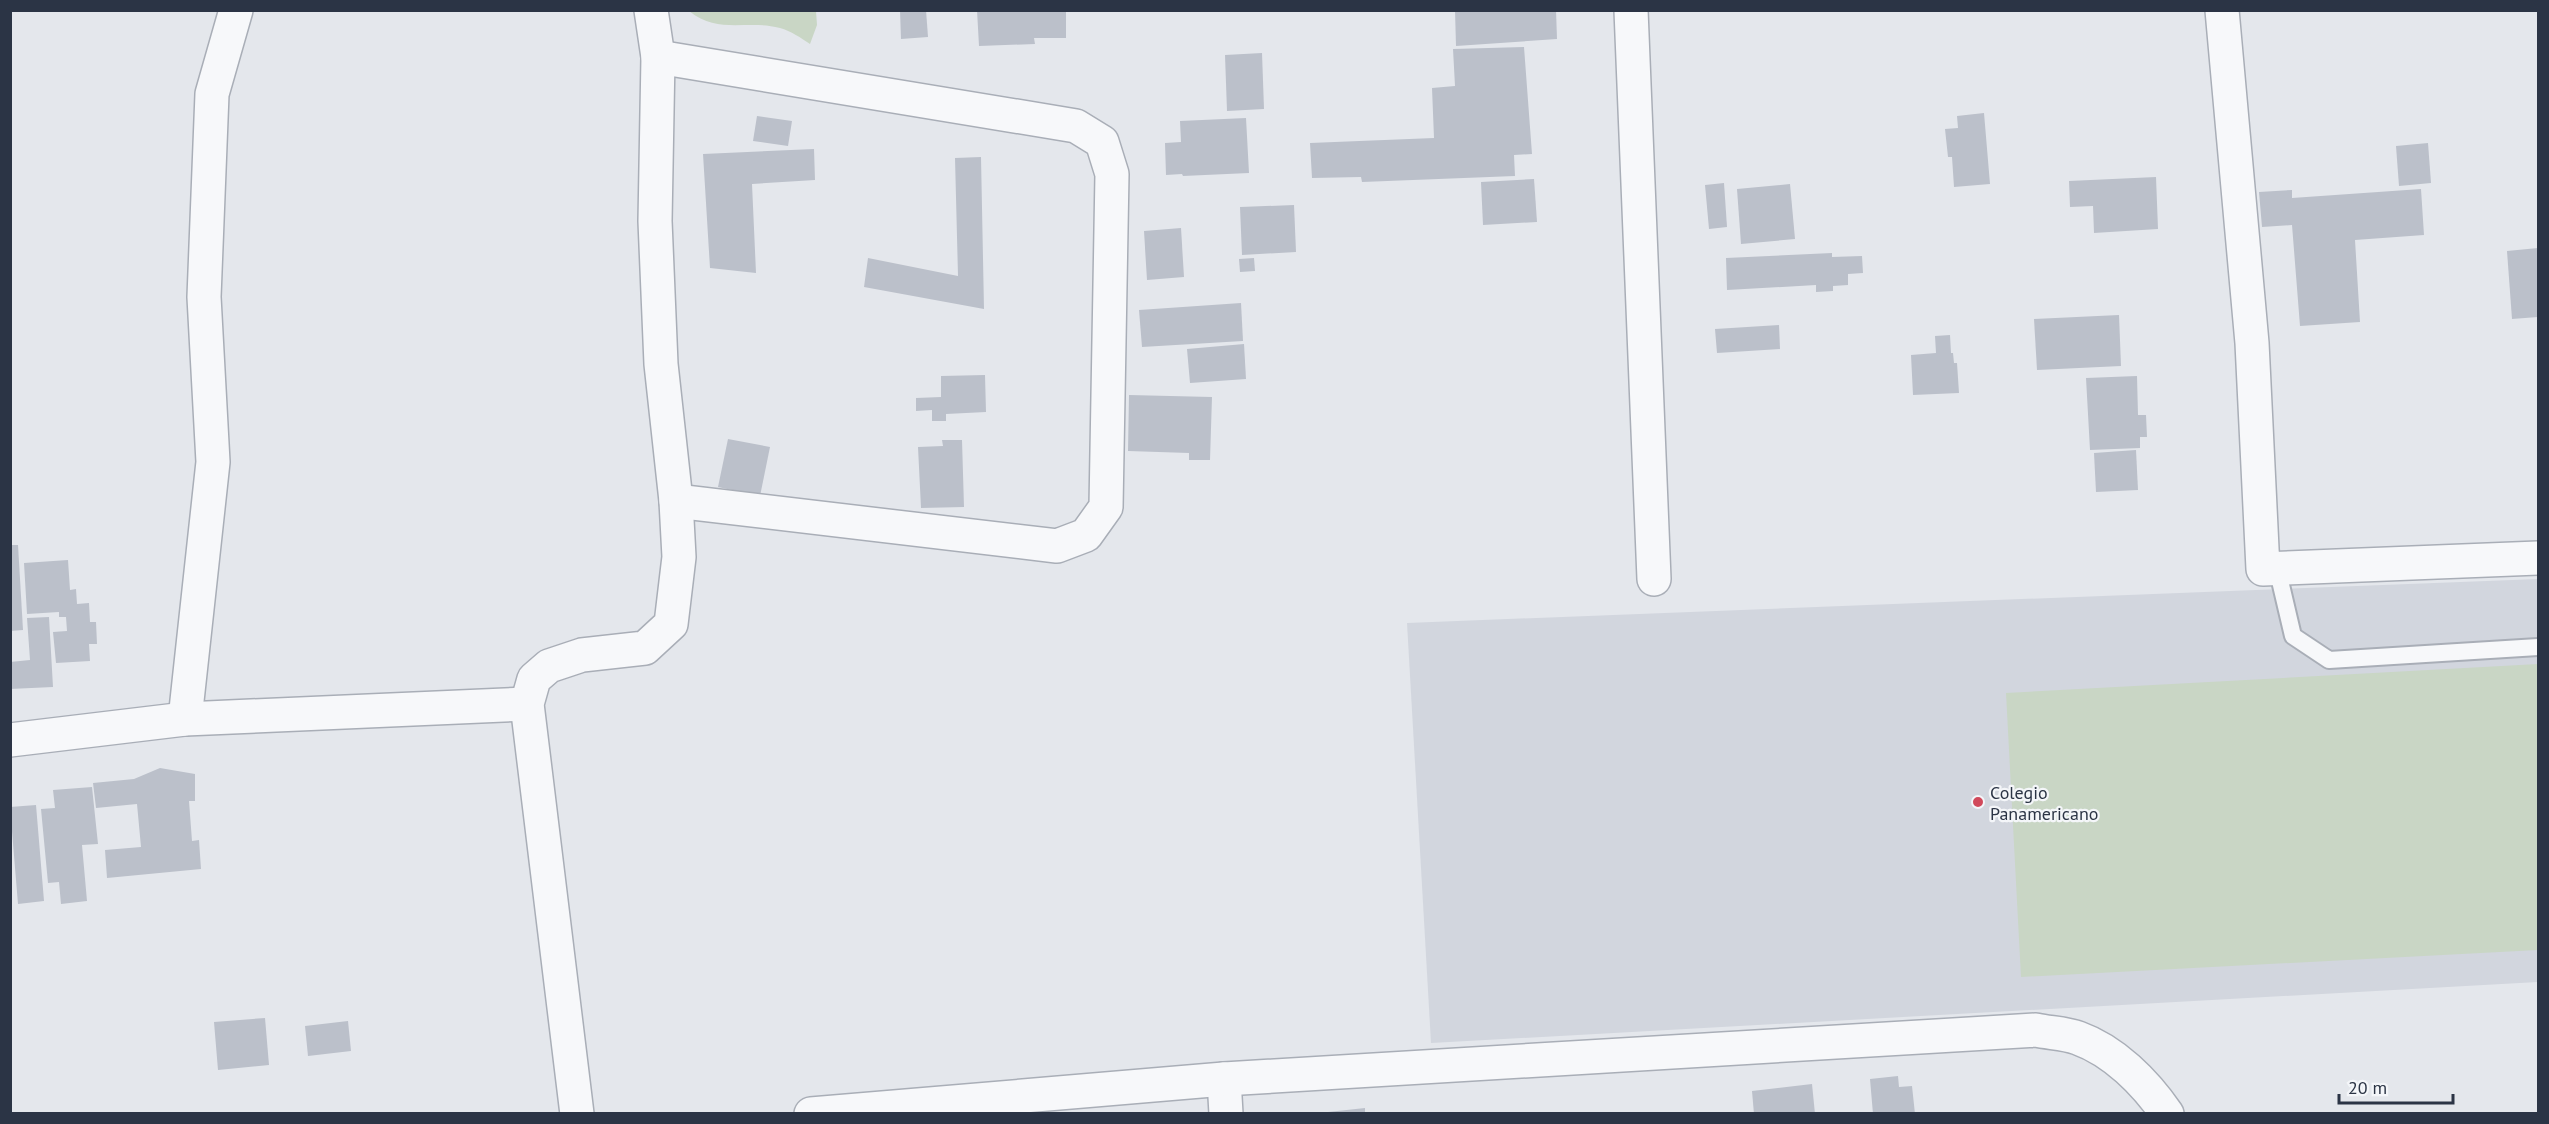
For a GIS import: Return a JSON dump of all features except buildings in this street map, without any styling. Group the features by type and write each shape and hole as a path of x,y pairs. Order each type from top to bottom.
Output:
{"street":[{"path":"185,719 213,462 204,297 212,94 236,10"},
{"path":"577,1113 527,704 534,679 549,666 582,655 645,648 671,624 679,557 676,501 661,364 655,221 658,57 651,10"},
{"path":"1631,10 1654,579"},
{"path":"2223,10 2252,343 2263,569 2538,558"},
{"path":"658,57 1076,126 1102,142 1112,174 1106,507 1086,535 1057,546 676,501"},
{"path":"10,740 185,719 527,704"},
{"path":"811,1113 1224,1079 2036,1030 2077,1038 2112,1056 2140,1080 2167,1113"},
{"path":"1224,1079 1226,1113"}],"lane":[{"path":"2277,568 2293,636 2329,660 2538,647"}],"shaded area":[{"name":"Colegio Panamericano","path":"2538,579 2538,982 1431,1043 1407,623"}],"green space":[{"path":"689,11 816,11 817,25 810,44 780,28 711,23"},
{"path":"2538,664 2538,950 2021,977 2006,693"}],"place":[{"name":"Colegio Panamericano","path":"1978,802"}]}
